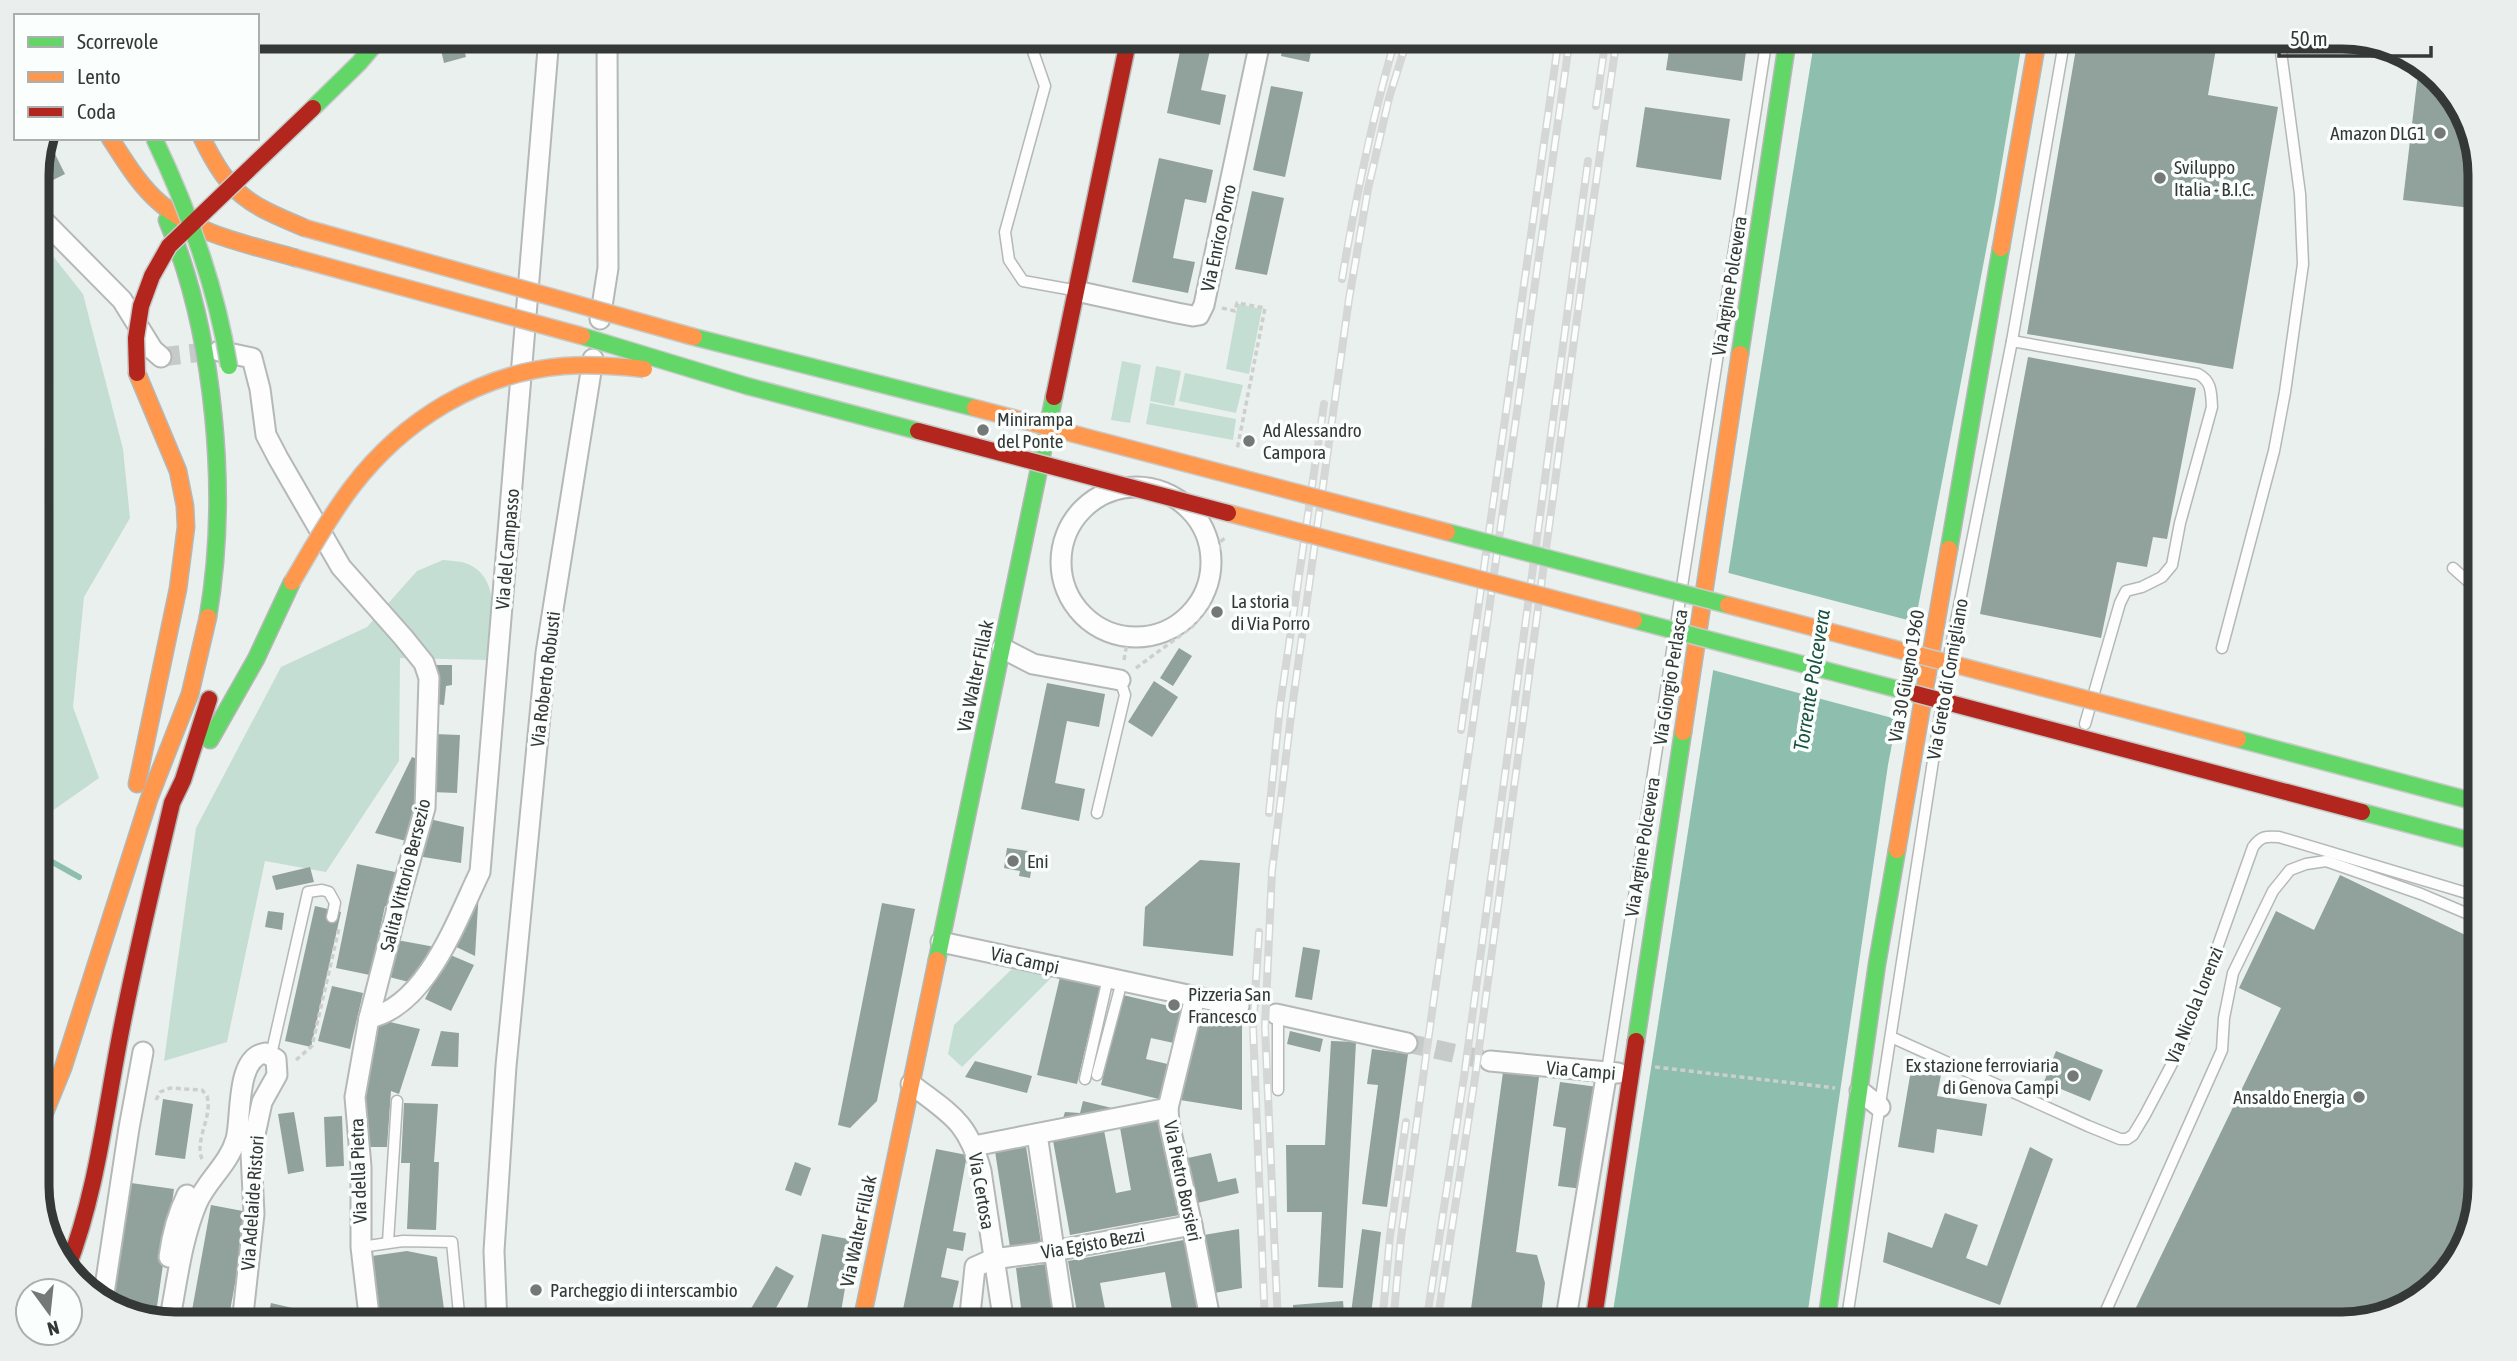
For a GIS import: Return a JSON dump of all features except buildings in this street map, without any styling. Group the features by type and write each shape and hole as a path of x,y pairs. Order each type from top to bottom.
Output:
{"main road":[{"path":"106,927 173,613 186,516 176,460 145,399 137,373 135,334 140,306 150,278 170,246 371,49"},
{"name":"Via Walter Fillak","path":"864,1312 1126,49"},
{"name":"Via Giorgio Perlasca","path":"1595,1312 1639,1071 1786,49"},
{"name":"Via 30 Giugno 1960","path":"1827,1312 1852,1090 1880,950 2036,49"},
{"path":"111,140 135,176 168,210 217,234 296,258 644,353 747,386 2468,840"},
{"path":"49,1102 160,768 193,684 207,622 214,571 216,468 209,388 192,299 176,242 150,179 130,140"},
{"path":"155,140 198,236 214,293 230,372"},
{"path":"203,140 226,181 243,197 270,214 305,228 678,333 1078,434 2468,800"},
{"path":"183,780 211,739 256,659 292,582 345,496 378,457 418,421 441,405 474,388 538,369 597,364 747,386"},
{"path":"72,1258 92,1194 134,966 172,803 183,780 213,688"}],"street":[{"name":"Via del Campasso","path":"369,1018 390,1011 430,972 480,872 548,49"},
{"name":"Via Roberto Robusti","path":"497,1312 494,1251 506,1066 546,653 608,268 607,49"},
{"name":"Via Enrico Porro","path":"1076,291 1193,316 1199,315 1204,305 1258,49"},
{"path":"49,226 122,300 153,350 161,357"},
{"name":"Salita Vittorio Bersezio","path":"216,351 252,358 260,389 266,435 278,458 341,567 424,663 429,678 425,808 369,1018"},
{"path":"1138,487 1162,491 1182,502 1199,520 1209,541 1212,565 1207,588 1196,609 1178,625 1157,635 1128,637 1110,634 1089,622 1073,605 1062,583 1059,560 1064,537 1075,516 1093,499 1115,489 1138,487"},
{"path":"1002,648 1033,664 1120,680"},
{"name":"Via Campi","path":"941,942 1239,1006"},
{"name":"Via Pietro Borsieri","path":"1195,997 1168,1108 1209,1312"},
{"path":"1277,1015 1407,1043"},
{"name":"Via della Pietra","path":"369,1018 355,1097 360,1167 361,1247 369,1312"},
{"path":"104,1291 129,1128 144,1052"},
{"name":"Via Adelaide Ristori","path":"171,1312 188,1227 198,1199 230,1154 237,1137 240,1093 246,1073 260,1054 274,1061 277,1074 262,1102 251,1153 254,1214 243,1312"},
{"name":"Via Campi","path":"1490,1061 1607,1072 1639,1071"},
{"name":"Via Argine Polcevera","path":"1567,1312 1607,1072"},
{"name":"Via Certosa","path":"911,1084 957,1119 974,1146 981,1171 1002,1312"},
{"path":"1852,1090 1880,1107"},
{"path":"974,1146 1168,1108"},
{"path":"1037,1134 1063,1312"},
{"path":"161,1311 173,1231 187,1195"},
{"name":"Via Egisto Bezzi","path":"993,1259 1054,1251 1192,1225"},
{"path":"970,1312 975,1268 993,1259"}],"lane":[{"path":"1032,49 1045,86 1005,232 1009,260 1023,281 1076,291"},
{"name":"Via Argine Polcevera","path":"1607,1072 1765,49"},
{"name":"Via Greto di Cornigliano","path":"1848,1312 1950,651 2012,341 2063,49"},
{"path":"2222,648 2274,451 2303,264 2300,194 2281,49"},
{"path":"2012,341 2198,374 2206,378 2211,388 2211,407 2183,510 2172,565 2162,577 2126,591 2120,603 2085,724"},
{"path":"2453,568 2468,581"},
{"path":"1097,813 1125,695 1120,680"},
{"name":"Via Nicola Lorenzi","path":"1891,1037 2088,1126 2120,1139 2127,1139 2133,1135 2184,1041 2253,847 2259,838 2279,837 2468,893"},
{"path":"2105,1312 2221,1050 2233,973 2273,891 2290,870 2326,861 2421,894 2468,914"},
{"path":"274,1061 308,892 329,892 335,904 336,918"},
{"path":"1097,1075 1115,979"},
{"path":"1085,1079 1115,979"},
{"path":"1277,1015 1279,1090"},
{"path":"388,1242 397,1101"},
{"path":"361,1247 388,1242 453,1242 459,1312"}],"path":[{"path":"1120,680 1128,637"},
{"path":"274,1061 298,1059 312,1046 336,918"},
{"path":"1639,1071 1852,1090"},
{"path":"154,1106 160,1092 170,1088 202,1090 208,1096 208,1118 200,1152 215,1175"}],"shaded area":[{"path":"49,251 83,294 123,449 130,518 84,597 73,707 99,778 49,812"},
{"path":"1238,304 1262,309 1249,374 1226,369"},
{"path":"1122,361 1141,365 1130,423 1111,420"},
{"path":"1156,366 1181,371 1174,406 1150,401"},
{"path":"1185,373 1243,385 1236,413 1179,401"},
{"path":"1150,403 1236,419 1233,440 1146,424"},
{"path":"443,560 465,563 486,579 493,619 490,660 400,658 399,761 326,872 265,861 227,1042 164,1061 196,828 281,667 367,627 417,571"},
{"path":"1015,966 1054,975 962,1067 948,1054 954,1025"}],"water":[{"name":"Torrente Polcevera","path":"1813,49 2021,49 1995,203 1888,765 1808,1312 1613,1312"}],"pier":[{"path":"1725,572 1919,623 1900,720 1709,669"}],"waterway":[{"path":"49,860 79,877"}],"tunnel":[{"path":"161,357 212,351"},
{"path":"1239,1006 1276,1014"},
{"path":"1407,1043 1490,1061"}],"railway":[{"path":"1342,279 1365,157 1393,49"},
{"path":"1277,1312 1265,1027 1272,871 1349,299 1368,189 1389,98 1404,49"},
{"path":"1461,730 1557,49"},
{"path":"1394,1312 1401,1238 1433,1005 1568,49"},
{"path":"1596,106 1604,49"},
{"path":"1439,1312 1475,1078 1615,49"},
{"path":"1428,1312 1464,1077 1588,161"},
{"path":"1269,813 1280,706 1324,404"},
{"path":"1259,932 1253,1027 1265,1312"},
{"path":"1383,1312 1390,1236 1406,1122"}],"traffic: fast":[{"path":"313,108 371,49"},
{"path":"1740,354 1786,49"},
{"path":"155,140 200,249 217,306 229,366"},
{"path":"167,220 197,313 213,415 217,519 208,617"},
{"path":"1949,549 2001,248"},
{"path":"582,336 747,386 918,431"},
{"path":"694,337 975,408"},
{"path":"937,960 1054,397"},
{"path":"1447,532 1728,605"},
{"path":"210,740 256,659 292,582"},
{"path":"1634,620 1916,694"},
{"path":"1636,1041 1683,732"},
{"path":"2238,739 2468,800"},
{"path":"2362,812 2468,840"},
{"path":"1828,1312 1877,964 1897,850"}],"traffic: slow":[{"path":"2001,248 2036,49"},
{"path":"111,140 145,188 174,214 225,238 296,258"},
{"path":"203,140 222,173 242,195 268,212 305,228"},
{"path":"305,228 694,337"},
{"path":"296,258 582,336"},
{"path":"1683,732 1740,354"},
{"path":"292,582 336,510 372,463 419,421 445,404 502,378 533,370 584,365 644,369"},
{"path":"137,373 178,471 186,527 178,589 137,784"},
{"path":"975,408 1447,532"},
{"path":"1228,513 1634,620"},
{"path":"1897,850 1949,549"},
{"path":"1728,605 2238,739"},
{"path":"49,1102 63,1068 149,799 190,694 208,617"},
{"path":"864,1312 937,960"}],"traffic: jam":[{"path":"1054,397 1126,49"},
{"path":"137,373 136,338 141,306 152,276 169,246 313,108"},
{"path":"918,431 1228,513"},
{"path":"1916,694 2362,812"},
{"path":"71,1258 92,1187 130,986 172,803 183,780 209,699"},
{"path":"1595,1312 1636,1041"}],"place":[{"name":"Amazon DLG1","path":"2440,133"},
{"name":"Sviluppo Italia - B.I.C.","path":"2160,178"},
{"name":"Minirampa del Ponte","path":"983,430"},
{"name":"Ad Alessandro Campora","path":"1249,441"},
{"name":"La storia di Via Porro","path":"1217,612"},
{"name":"Eni","path":"1013,861"},
{"name":"Pizzeria San Francesco","path":"1174,1005"},
{"name":"Ex stazione ferroviaria di Genova Campi","path":"2073,1076"},
{"name":"Ansaldo Energia","path":"2359,1097"},
{"name":"Parcheggio di interscambio","path":"536,1290"}]}
